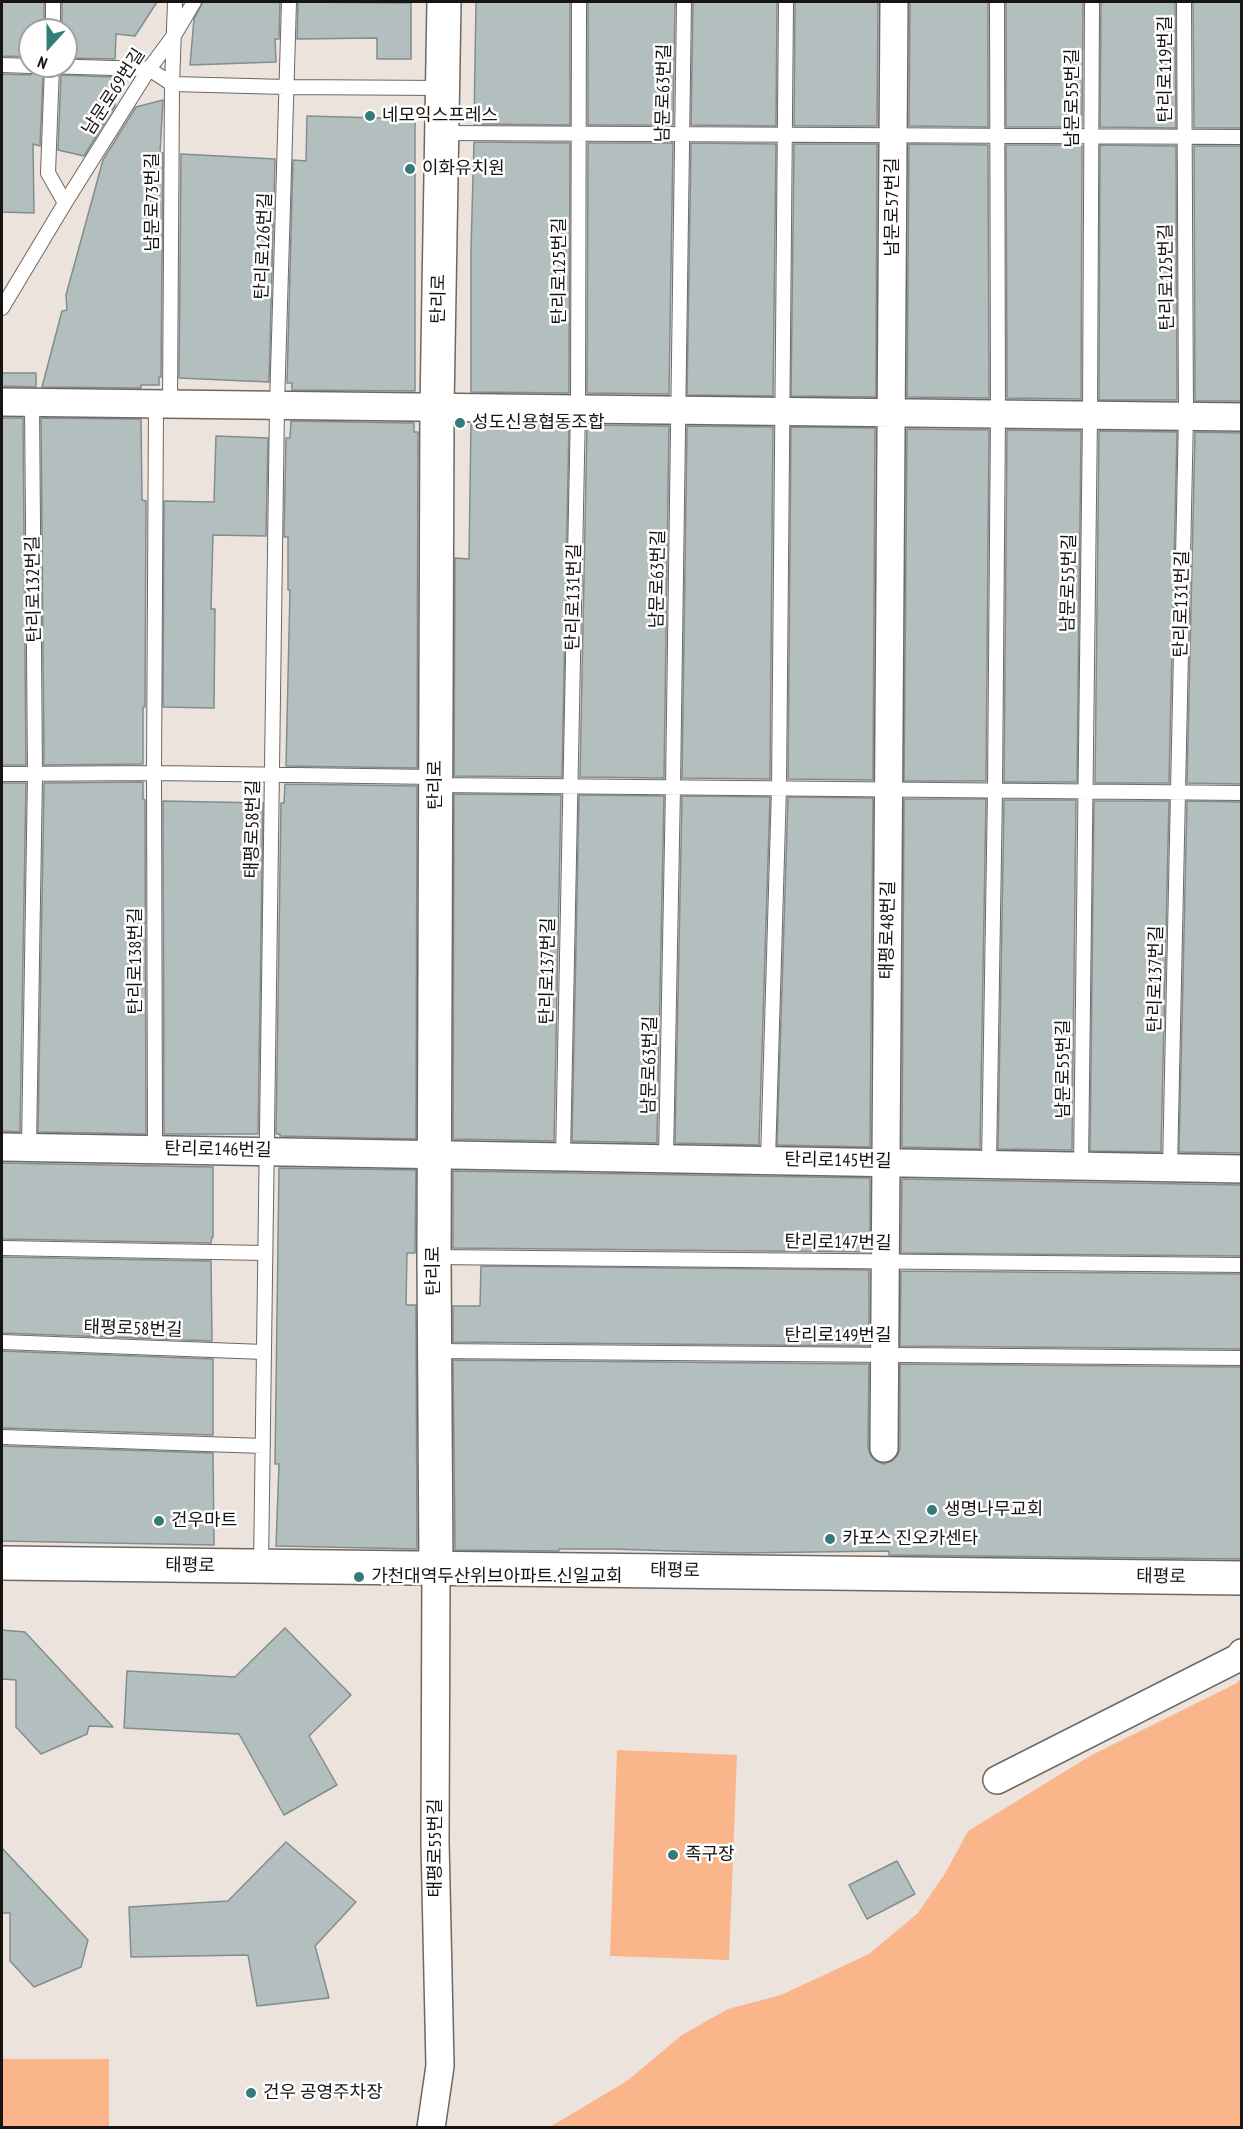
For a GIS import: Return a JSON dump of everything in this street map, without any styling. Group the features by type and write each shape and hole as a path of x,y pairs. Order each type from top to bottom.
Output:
{"main road":[{"name":"탄리로","path":"436,1568 434,1153 437,407 444,2"},
{"name":"태평로","path":"2,1563 1242,1578"}],"street":[{"name":"남문로57번길","path":"892,413 894,2"},
{"path":"2,402 1242,417"},
{"name":"태평로48번길","path":"884,1448 892,413"},
{"name":"탄리로146번길","path":"2,1147 434,1153"},
{"name":"탄리로145번길","path":"434,1153 1242,1169"},
{"name":"태평로55번길","path":"431,2127 440,2066 435,1842 436,1568"},
{"path":"997,1780 1238,1658 1242,1653"}],"lane":[{"path":"53,2 53,18"},
{"name":"남문로73번길","path":"163,404 175,2"},
{"name":"남문로69번길","path":"2,308 149,69 175,34 194,2"},
{"path":"286,87 289,2"},
{"path":"578,134 579,2"},
{"name":"남문로63번길","path":"666,1158 684,2"},
{"path":"768,1160 779,788 783,135 786,2"},
{"path":"989,1164 998,414 997,2"},
{"name":"남문로55번길","path":"1081,1166 1090,415 1092,2"},
{"name":"탄리로119번길","path":"1184,2 1184,137"},
{"path":"2,65 18,66"},
{"path":"78,67 149,69 172,84 442,88"},
{"path":"52,78 48,173 65,203"},
{"name":"탄리로126번길","path":"277,405 286,87"},
{"path":"442,133 1242,137"},
{"name":"탄리로125번길","path":"578,134 578,409"},
{"name":"탄리로125번길","path":"1184,137 1186,416"},
{"name":"탄리로132번길","path":"32,402 35,775"},
{"path":"154,773 163,404"},
{"name":"태평로58번길","path":"261,1566 277,405"},
{"name":"탄리로131번길","path":"570,786 578,409"},
{"name":"탄리로131번길","path":"1179,792 1186,416"},
{"path":"2,774 154,773 570,786 1242,793"},
{"name":"탄리로138번길","path":"154,773 155,1149"},
{"path":"29,1147 35,775"},
{"name":"탄리로137번길","path":"563,1156 570,786"},
{"name":"탄리로137번길","path":"1170,1168 1179,792"},
{"path":"2,1248 265,1253"},
{"name":"탄리로147번길","path":"434,1257 1242,1265"},
{"name":"태평로58번길","path":"2,1342 264,1352"},
{"name":"탄리로149번길","path":"435,1351 1242,1358"},
{"path":"2,1437 263,1446"}],"shaded area":[{"path":"1241,1678 1241,2127 550,2127 627,2081 682,2035 728,2009 781,1995 869,1954 918,1913 946,1872 968,1831 1090,1756 1237,1683"},
{"name":"족구장","path":"617,1750 737,1755 729,1960 610,1956"},
{"path":"2,2059 109,2059 109,2127 2,2127"}],"building":[{"path":"2,2 44,2 44,18 18,18 18,57 2,56"},
{"path":"62,2 157,2 135,36 116,34 115,59 78,58 78,18 62,18"},
{"path":"203,2 280,2 279,39 275,39 276,62 190,65 194,19"},
{"path":"298,2 411,3 411,59 377,59 377,38 297,39"},
{"path":"476,2 570,2 570,125 474,124"},
{"path":"588,2 675,2 673,125 588,125"},
{"path":"693,2 777,2 776,126 691,125"},
{"path":"795,2 878,2 877,126 794,126"},
{"path":"910,2 988,2 988,127 909,126"},
{"path":"1006,2 1083,2 1082,127 1006,127"},
{"path":"1101,2 1175,2 1176,128 1100,127"},
{"path":"1193,2 1242,2 1242,128 1194,128"},
{"path":"2,74 18,75 18,78 43,78 40,146 33,144 34,213 2,212"},
{"path":"78,76 115,77 115,106 84,156 58,150 61,78 78,78"},
{"path":"163,100 160,153 163,153 161,377 159,377 159,385 141,385 141,388 42,387 62,311 67,310 66,295 103,160 136,107"},
{"path":"307,116 415,119 415,391 292,390 292,383 287,383 293,160 306,161"},
{"path":"474,142 570,143 569,393 471,392"},
{"path":"588,143 673,143 669,394 587,393"},
{"path":"691,143 776,144 773,396 687,395"},
{"path":"794,144 877,144 876,397 791,396"},
{"path":"909,144 988,145 989,398 907,397"},
{"path":"1006,145 1082,145 1081,399 1007,398"},
{"path":"1100,145 1176,146 1177,400 1099,400"},
{"path":"1194,146 1242,146 1242,401 1195,401"},
{"path":"181,154 275,159 269,382 179,378"},
{"path":"2,373 36,373 36,387 2,386"},
{"path":"2,418 23,418 26,765 2,765"},
{"path":"41,418 141,419 142,500 146,501 143,764 44,765"},
{"path":"291,421 414,423 414,432 418,432 417,768 286,766 290,590 288,590 288,537 284,537 286,438 290,438"},
{"path":"471,423 569,425 562,777 454,776 455,558 469,559"},
{"path":"587,425 669,426 664,778 580,777"},
{"path":"687,426 773,427 770,779 682,778"},
{"path":"791,427 875,428 873,780 788,779"},
{"path":"907,429 989,430 986,781 904,781"},
{"path":"1007,430 1081,431 1077,782 1004,782"},
{"path":"1099,431 1177,432 1169,783 1095,783"},
{"path":"1195,432 1242,433 1242,784 1187,783"},
{"path":"216,436 268,438 266,536 213,535 211,609 215,609 214,708 163,707 164,501 214,502"},
{"path":"143,782 143,799 145,800 146,1134 38,1132 44,783"},
{"path":"2,783 26,783 20,1132 2,1131"},
{"path":"285,784 417,786 416,1139 280,1136 276,1134 281,803 284,803"},
{"path":"454,794 561,795 554,1141 453,1139"},
{"path":"579,795 664,796 657,1143 572,1141"},
{"path":"682,796 770,797 759,1145 675,1143"},
{"path":"788,797 873,798 870,1147 777,1145"},
{"path":"904,799 986,799 980,1149 902,1147"},
{"path":"1004,800 1076,800 1072,1150 998,1149"},
{"path":"163,801 263,803 258,1134 164,1134"},
{"path":"1094,801 1169,801 1161,1152 1090,1151"},
{"path":"1187,801 1242,802 1242,1153 1179,1152"},
{"path":"2,1163 213,1167 213,1237 211,1243 2,1239"},
{"path":"279,1168 416,1170 415,1253 407,1253 406,1305 416,1305 417,1549 276,1546 279,1464 275,1464"},
{"path":"453,1171 870,1178 870,1252 453,1248"},
{"path":"902,1179 1242,1185 1242,1256 901,1253"},
{"path":"2,1257 211,1261 212,1341 2,1333"},
{"path":"481,1266 869,1270 869,1346 453,1342 453,1306 480,1306"},
{"path":"901,1271 1242,1274 1242,1349 900,1346"},
{"path":"2,1351 213,1359 213,1435 2,1428"},
{"path":"453,1360 869,1364 868,1448 871,1456 883,1464 892,1461 900,1449 900,1364 1242,1367 1242,1559 889,1555 889,1551 738,1553 611,1549 455,1550"},
{"path":"2,1446 213,1453 214,1545 2,1541"},
{"path":"285,1628 351,1695 309,1736 337,1785 284,1815 239,1734 124,1728 127,1671 235,1677"},
{"path":"2,1630 25,1632 113,1727 89,1726 87,1734 41,1754 16,1727 16,1680 2,1679"},
{"path":"286,1842 356,1902 315,1946 329,1998 257,2006 248,1955 131,1957 129,1907 228,1901"},
{"path":"2,1848 88,1940 81,1967 34,1987 10,1961 10,1913 2,1913"},
{"path":"897,1861 915,1894 867,1919 849,1885"}],"place":[{"name":"네모익스프레스","path":"370,116"},
{"name":"이화유치원","path":"410,169"},
{"name":"성도신용협동조합","path":"460,423"},
{"name":"생명나무교회","path":"932,1510"},
{"name":"건우마트","path":"159,1521"},
{"name":"카포스 진오카센타","path":"830,1539"},
{"name":"가천대역두산위브아파트.신일교회","path":"359,1577"},
{"name":"족구장","path":"673,1855"},
{"name":"건우 공영주차장","path":"251,2093"}]}
